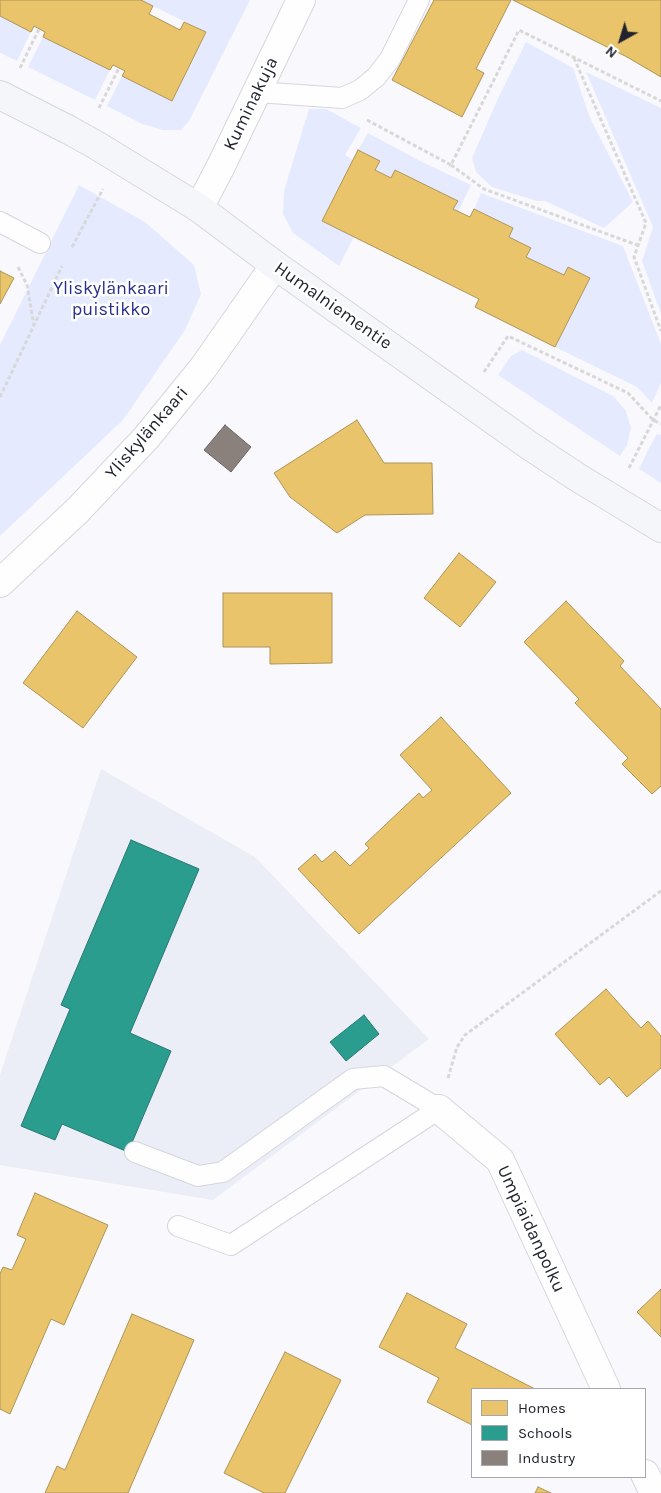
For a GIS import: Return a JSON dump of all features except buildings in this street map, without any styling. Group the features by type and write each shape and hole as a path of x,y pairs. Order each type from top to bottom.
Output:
{"street":[{"name":"Kuminakuja","path":"199,208 301,0"},
{"name":"Humalniementie","path":"1,99 69,130 114,155 199,208 275,265 530,446 594,488 661,528"},
{"name":"Yliskylänkaari","path":"0,584 78,510 146,438 203,368 275,265"},
{"name":"Umpiaidanpolku","path":"438,1109 500,1160 606,1388"},
{"path":"646,1476 654,1493"}],"lane":[{"path":"257,92 342,98 360,90 376,77 390,60 419,0"},
{"path":"6,225 40,243"},
{"path":"135,1152 198,1176 223,1172 353,1079 384,1076 438,1109 231,1245 178,1226"}],"path":[{"path":"19,71 39,29"},
{"path":"451,165 519,30 661,101"},
{"path":"574,58 646,223 634,257 661,331"},
{"path":"98,111 119,68"},
{"path":"325,98 451,165 484,189 638,245"},
{"path":"69,252 104,186 114,155"},
{"path":"6,225 18,270 26,285 34,326"},
{"path":"0,397 65,261"},
{"path":"482,374 508,336 628,393 653,420 661,424"},
{"path":"629,469 661,404"},
{"path":"438,1109 457,1047 464,1035 661,891"}],"shaded area":[{"path":"101,769 255,857 429,1039 213,1200 0,1165 0,1075"}],"green space":[{"path":"141,0 250,0 189,121 181,130 163,130 142,124 107,106 122,76 172,101 206,32"},
{"path":"0,16 31,32 17,61 0,53"},
{"path":"43,37 110,70 95,100 28,67"},
{"path":"526,42 573,68 590,118 633,202 604,228 545,201 537,201 492,187 476,172 472,158 500,94"},
{"path":"586,72 661,108 661,314 642,261 653,227"},
{"path":"309,109 326,109 361,128 345,155 353,160 322,221 354,237 339,266 293,233 283,214 284,191"},
{"path":"368,133 420,161 471,185 458,212 453,209 457,201 396,170 391,178 375,170 379,161 358,150"},
{"name":"Yliskylänkaari puistikko","path":"79,185 145,222 194,265 201,294 185,330 123,420 0,536 0,345"},
{"path":"481,193 623,246 661,344 661,383 652,403 637,387 555,347 590,278 568,267 564,275 526,257 530,248 509,237 513,228 474,209"},
{"path":"522,350 613,396 626,411 631,428 627,445 620,456 498,375 511,356"},
{"path":"657,434 661,435 661,483 639,469"}]}
